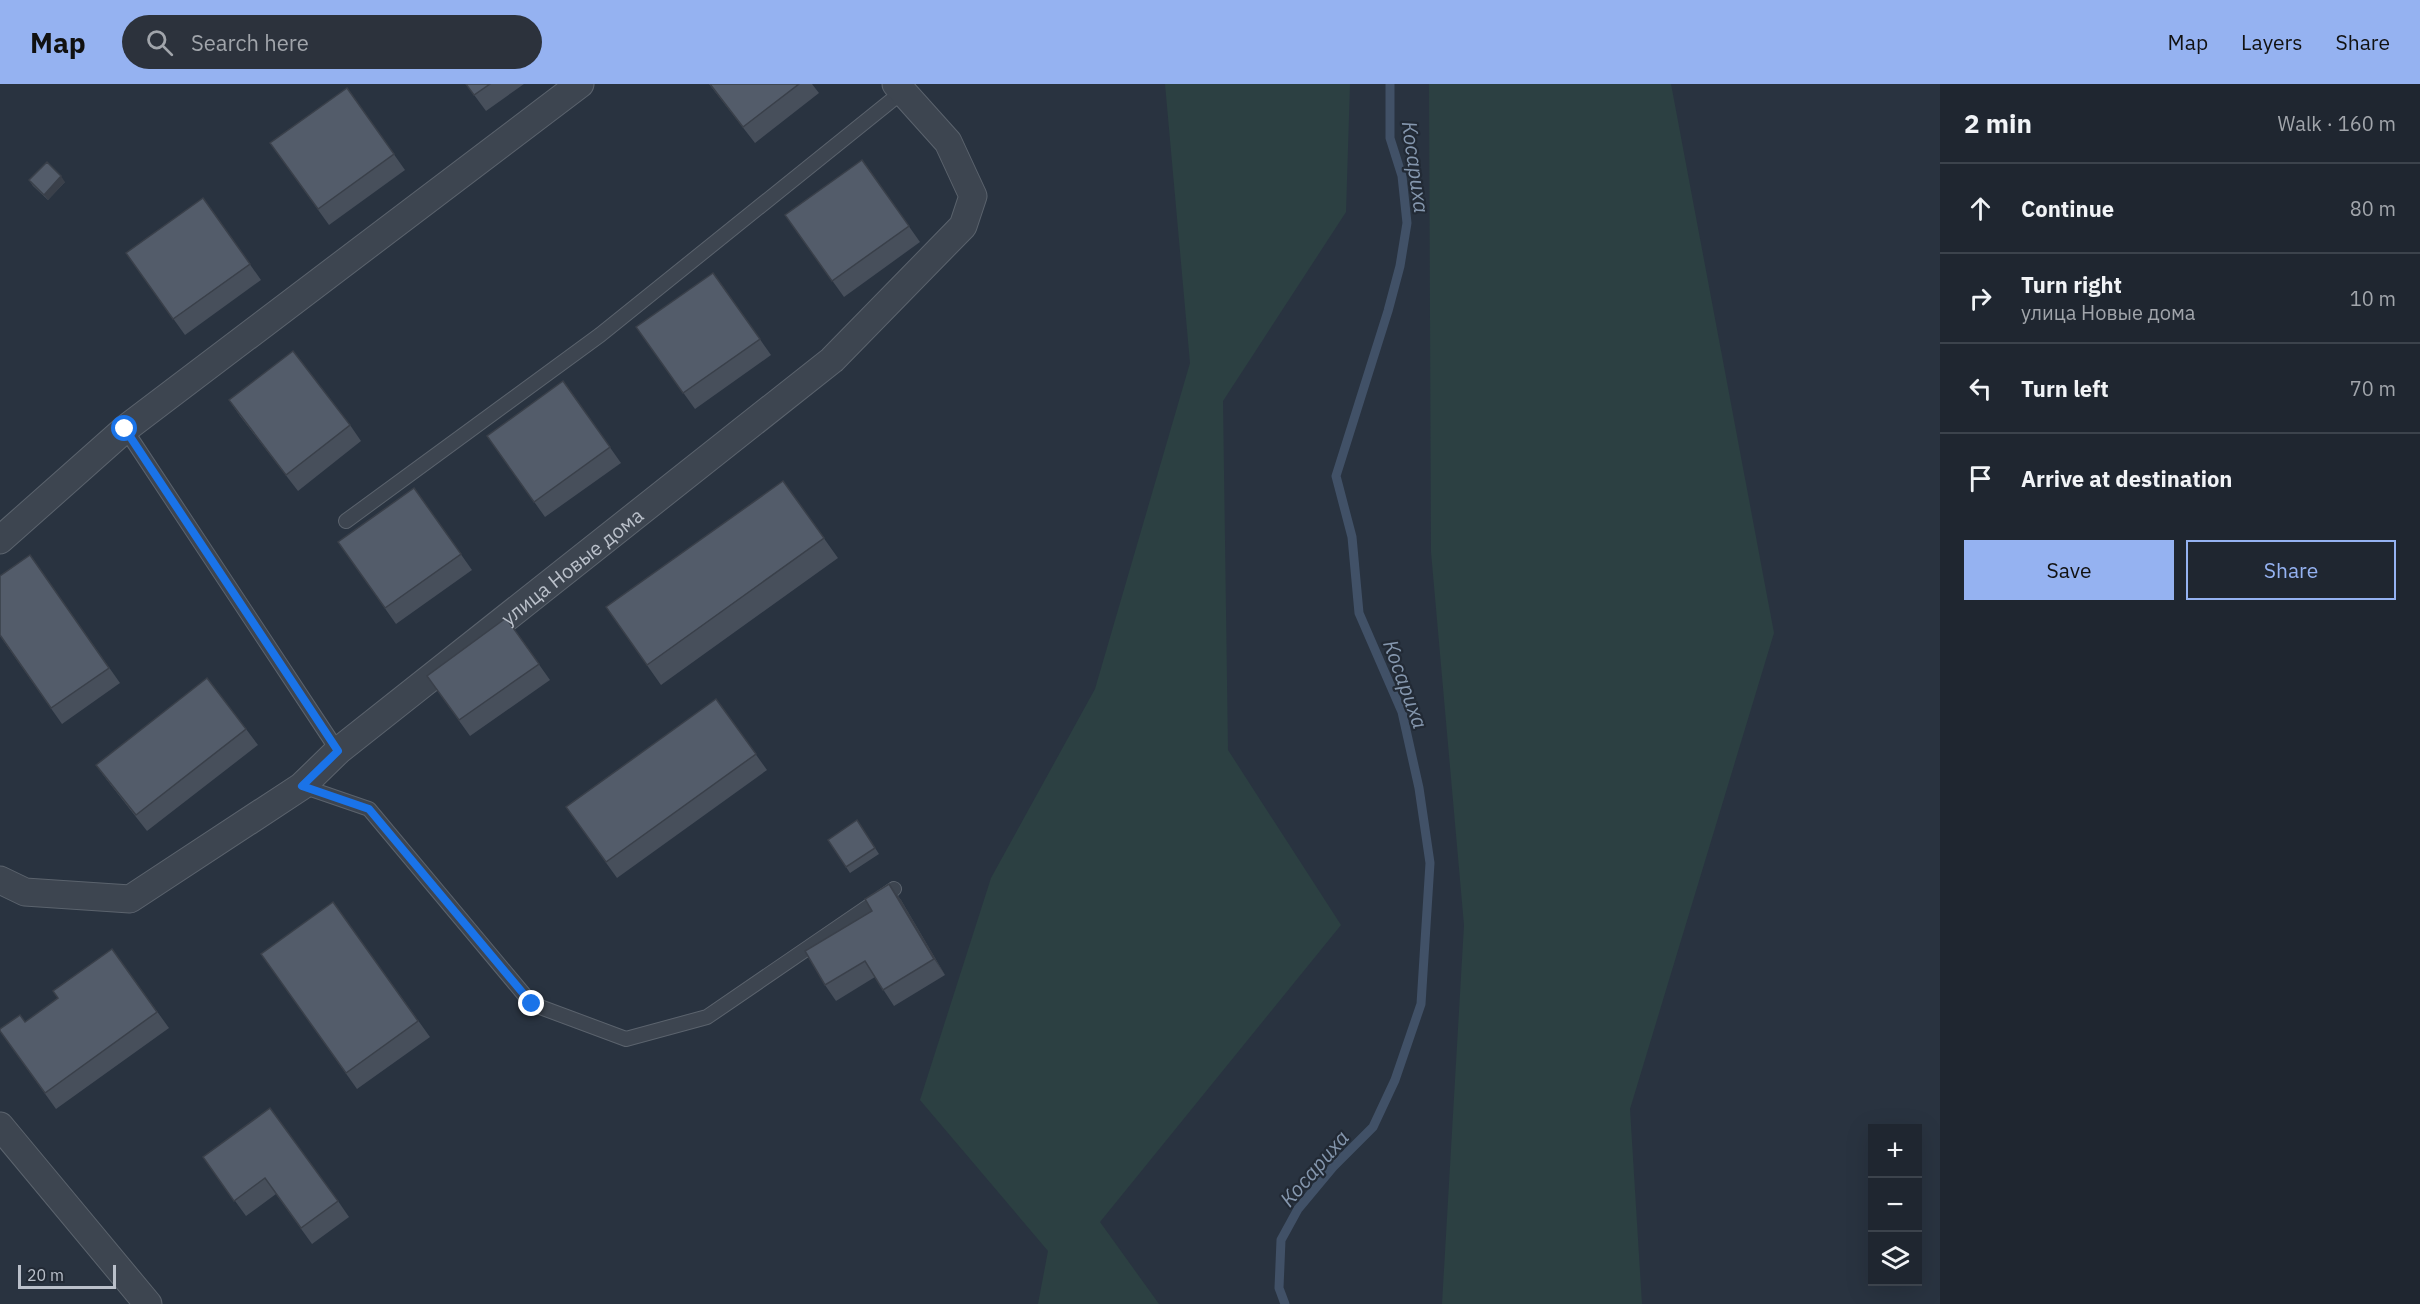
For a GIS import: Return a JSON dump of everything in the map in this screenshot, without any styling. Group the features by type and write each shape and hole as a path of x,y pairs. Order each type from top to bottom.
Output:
{"street":[{"path":"0,540 125,429 580,84"},
{"name":"улица Новые дома","path":"0,880 25,892 130,898 302,786 338,751 832,360 963,226 973,196 948,142 899,88"},
{"path":"0,1126 148,1304"}],"lane":[{"path":"346,521 600,335 899,88"},
{"path":"125,429 338,751"},
{"path":"302,786 369,809 532,1004 626,1039 706,1017 894,889"}],"green space":[{"path":"1165,84 1350,84 1346,212 1223,401 1228,750 1341,925 1100,1222 1159,1304 1038,1304 1048,1251 920,1100 991,878 1095,689 1190,363"},
{"path":"1429,84 1671,84 1774,633 1630,1109 1642,1304 1442,1304 1464,925 1431,552"}],"building":[{"path":"466,84 490,84 474,95"},
{"path":"710,84 799,84 743,127"},
{"path":"347,88 394,154 318,209 270,143"},
{"path":"862,160 909,226 832,281 785,215"},
{"path":"47,162 61,176 44,195 29,180"},
{"path":"203,198 250,264 173,319 126,253"},
{"path":"713,273 760,339 683,393 636,327"},
{"path":"293,351 350,425 286,475 229,400"},
{"path":"563,381 610,447 534,502 487,436"},
{"path":"783,481 824,538 647,665 606,607"},
{"path":"414,488 461,554 385,608 338,542"},
{"path":"30,555 109,668 51,708 0,635 0,576"},
{"path":"506,618 539,664 459,720 427,676"},
{"path":"207,678 246,729 136,815 96,765"},
{"path":"716,699 756,754 606,862 566,807"},
{"path":"857,820 875,848 846,867 828,840"},
{"path":"889,884 934,959 883,990 865,961 825,985 805,951 872,911 865,899"},
{"path":"333,902 418,1021 346,1073 261,954"},
{"path":"112,949 157,1012 45,1093 0,1029 20,1015 25,1022 58,998 53,991"},
{"path":"270,1108 338,1201 301,1228 265,1178 234,1201 203,1157"}],"waterway":[{"name":"Косариха","path":"1285,1304 1279,1288 1281,1240 1298,1209 1333,1167 1373,1127 1395,1080 1421,1004 1430,863 1419,788 1402,712 1359,613 1352,537 1336,476 1388,311 1400,266 1407,223 1402,176 1390,138 1390,84"}],"route":[{"path":"125,429 338,751 302,786 369,809 532,1004"}]}
